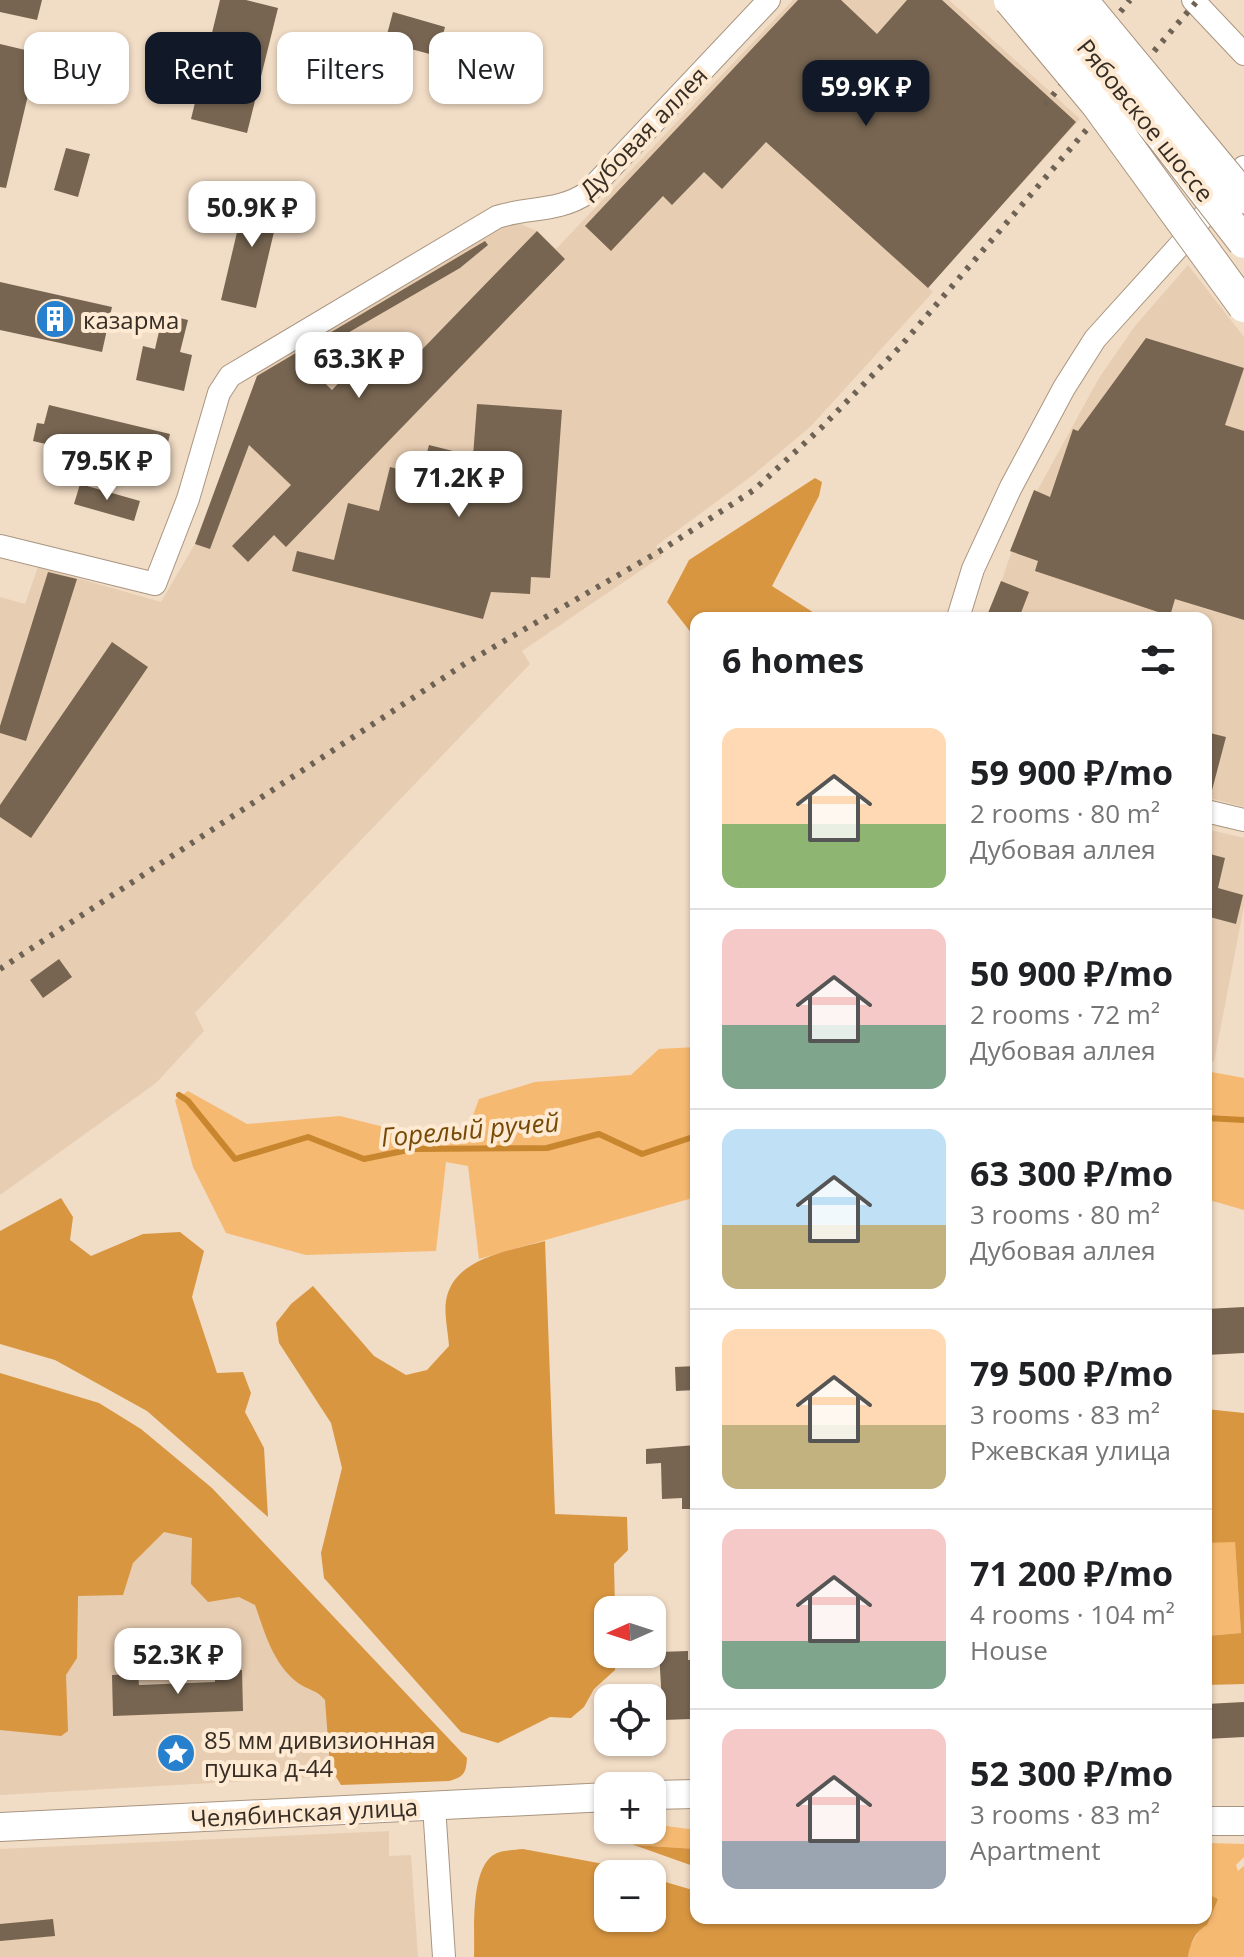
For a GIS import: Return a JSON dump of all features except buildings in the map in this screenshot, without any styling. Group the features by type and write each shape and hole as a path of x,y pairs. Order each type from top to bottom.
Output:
{"main road":[{"path":"1010,0 1097,104 1244,306"},
{"name":"Рябовское шоссе","path":"1046,0 1158,131 1244,242"},
{"name":"Рябовское шоссе","path":"1081,0 1244,197"}],"street":[{"name":"Дубовая аллея","path":"0,546 155,584 184,512 219,393 230,376 497,217 519,210 555,208 573,203 587,193 769,0"},
{"path":"1193,0 1244,54"},
{"path":"960,612 973,569 1011,487 1064,388 1095,339 1180,245 1244,167"},
{"path":"1212,812 1244,820"},
{"path":"666,1795 690,1794"},
{"name":"Челябинская улица","path":"0,1827 594,1798"},
{"path":"434,1806 444,1957"},
{"path":"1212,1821 1244,1821"}],"shaded area":[{"path":"793,0 949,0 1080,119 928,287 933,292 811,426 753,475 656,546 662,556 522,651 530,664 195,1013 204,1031 156,1083 0,1195 0,597 25,604 38,567 161,602 195,544 261,366 480,235 518,223 537,231 556,249"},
{"path":"1188,265 1244,337 1244,807 1212,799 1212,612 991,612 1024,515 1099,378 1135,326"},
{"path":"815,478 822,482 819,496 772,586 813,612 690,612 690,631 667,602 689,560"},
{"path":"1212,830 1244,838 1244,906 1214,1062"},
{"path":"690,1047 690,1199 479,1259 468,1166 446,1162 436,1251 306,1255 226,1233 193,1167 175,1100 188,1091 247,1124 340,1116 400,1131 466,1134 479,1099 535,1082 631,1075 659,1049"},
{"path":"1212,1072 1244,1078 1244,1210 1212,1201"},
{"path":"61,1198 73,1217 70,1240 91,1256 143,1234 180,1232 204,1251 192,1297 217,1373 243,1372 251,1393 245,1412 264,1448 268,1517 147,1411 55,1360 0,1344 0,1231"},
{"path":"545,1241 555,1514 627,1517 628,1550 614,1564 615,1596 594,1596 594,1668 615,1670 600,1684 594,1684 584,1707 571,1718 550,1717 498,1743 461,1732 324,1578 321,1553 342,1468 331,1423 279,1343 276,1323 291,1304 313,1286 374,1356 406,1375 427,1370 449,1346 446,1301 451,1286 471,1265 500,1253"},
{"path":"0,1373 99,1403 141,1429 212,1488 467,1758 463,1774 449,1781 341,1785 330,1767 325,1700 298,1683 282,1667 255,1605 239,1597 208,1602 191,1584 192,1538 164,1532 133,1563 123,1595 78,1596 77,1658 66,1675 68,1731 61,1736 0,1730"},
{"path":"0,1397 188,1505 423,1771 0,1795"},
{"path":"1212,1410 1244,1413 1244,1684 1212,1685 1212,1635 1241,1633 1235,1542 1212,1543"},
{"path":"1235,1541 1241,1633 1212,1635 1212,1543"},
{"path":"666,1826 690,1829 690,1849 634,1845 666,1844"},
{"path":"389,1831 389,1856 411,1855 418,1957 0,1957 0,1849"},
{"path":"1212,1843 1244,1844 1244,1857 1236,1865 1238,1871 1244,1866 1244,1957 1188,1957 1190,1946 1203,1924 1212,1924 1212,1909 1218,1899 1212,1896"},
{"path":"634,1845 690,1849 690,1865"},
{"path":"523,1849 594,1862 594,1932 666,1932 666,1882 690,1889 690,1924 1207,1924 1194,1938 1188,1957 474,1957 478,1884 488,1860 497,1853"},
{"path":"1212,1896 1218,1899 1212,1913"}],"waterway":[{"name":"Горелый ручей","path":"179,1095 188,1101 235,1159 308,1137 364,1159 413,1149 547,1148 599,1134 642,1154 690,1138"},
{"name":"Горелый ручей","path":"1212,1118 1244,1120"}],"railway":[{"path":"1045,105 1130,0"},
{"path":"0,969 466,663 660,551 754,490 821,428 899,348 1198,0"}],"place":[{"name":"казарма","path":"55,319"},
{"name":"85 мм дивизионная пушка д-44","path":"176,1753"}]}
